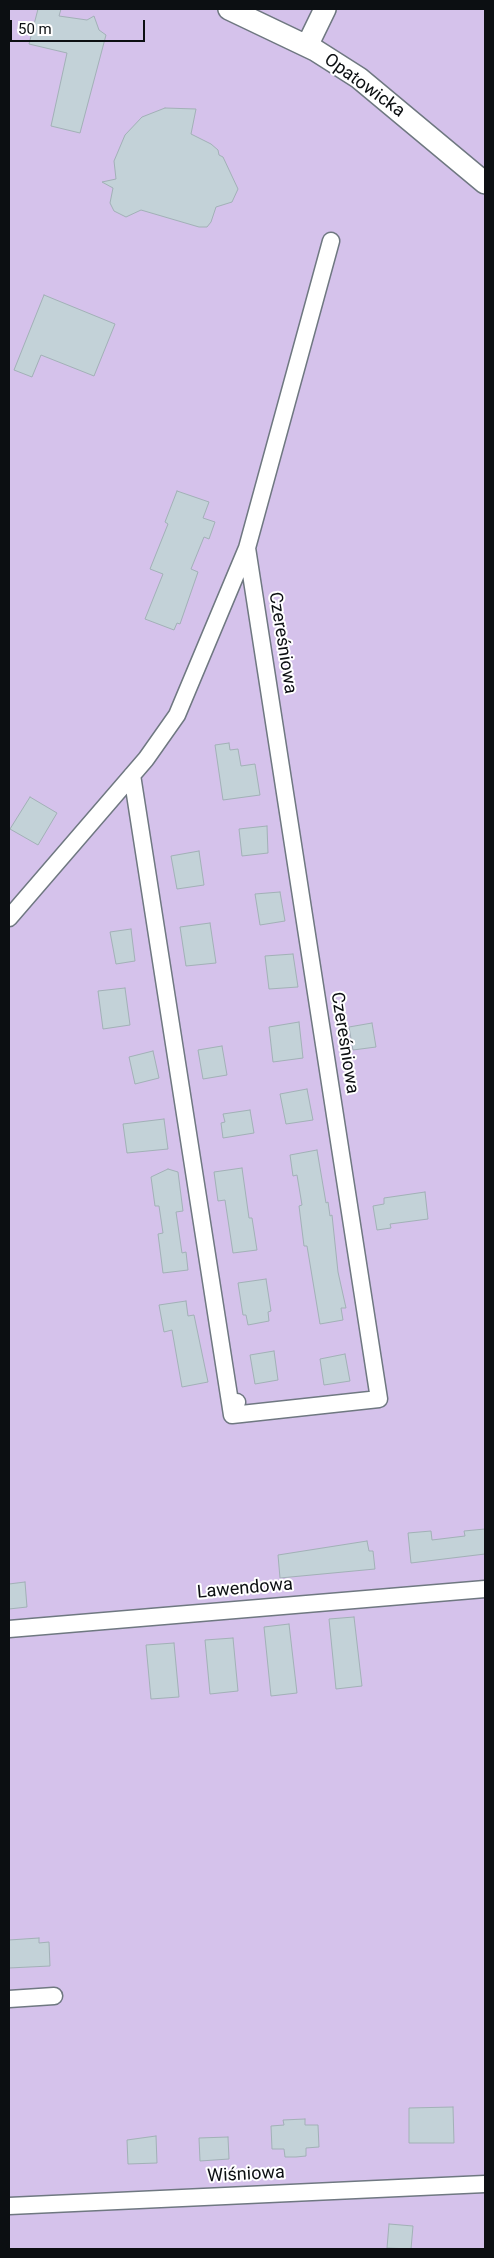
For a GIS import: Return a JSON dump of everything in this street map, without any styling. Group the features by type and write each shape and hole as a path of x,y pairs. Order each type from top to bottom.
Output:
{"street":[{"name":"Opatowicka","path":"230,9 307,46 346,70 384,96 485,182"},
{"path":"307,46 325,9"},
{"name":"Czereśniowa","path":"9,918 132,775 177,715 247,548 331,241"},
{"name":"Czereśniowa","path":"132,775 235,1408 379,1399 247,548"},
{"name":"Lawendowa","path":"9,1629 485,1589"},
{"path":"9,1999 54,1996"},
{"name":"Wiśniowa","path":"9,2206 485,2184"}],"shaded area":[{"path":"9,9 485,9 485,2249 9,2249"}],"building":[{"path":"38,9 61,9 59,16 87,20 94,16 99,30 106,35 80,133 51,126 67,53 29,44"},
{"path":"165,108 196,109 191,134 211,144 218,150 238,189 232,202 216,207 211,222 207,227 199,227 141,210 126,217 114,211 110,203 113,188 102,182 116,179 114,161 125,135 142,117"},
{"path":"44,295 115,324 94,376 41,355 32,377 14,370"},
{"path":"177,491 209,502 203,518 215,522 209,539 204,537 191,569 198,572 180,624 177,623 174,630 145,619 163,574 150,569 168,524 165,522"},
{"path":"229,743 230,750 238,749 241,766 255,764 260,795 223,800 215,745"},
{"path":"30,797 57,813 38,845 10,829"},
{"path":"267,826 268,853 242,856 239,829"},
{"path":"199,851 204,885 177,889 171,856"},
{"path":"280,892 285,921 260,925 255,894"},
{"path":"210,923 216,963 186,966 180,927"},
{"path":"131,929 135,961 116,964 110,932"},
{"path":"293,954 298,987 269,989 265,956"},
{"path":"125,988 130,1025 103,1029 98,991"},
{"path":"299,1022 303,1058 273,1062 269,1027"},
{"path":"372,1023 376,1047 353,1050 349,1027"},
{"path":"222,1046 227,1075 203,1079 198,1050"},
{"path":"153,1051 159,1078 135,1084 129,1057"},
{"path":"307,1089 313,1120 286,1124 280,1094"},
{"path":"250,1110 254,1133 223,1138 221,1123 225,1122 223,1114"},
{"path":"164,1119 168,1149 127,1153 123,1124"},
{"path":"317,1150 326,1203 328,1202 330,1216 332,1215 338,1272 346,1308 341,1308 343,1320 320,1324 307,1246 304,1246 299,1206 302,1205 297,1175 293,1176 290,1155"},
{"path":"242,1168 249,1218 252,1218 257,1250 233,1253 225,1200 218,1201 214,1172"},
{"path":"168,1169 178,1172 183,1211 176,1212 182,1253 186,1252 188,1270 163,1273 158,1234 163,1233 159,1206 155,1206 151,1177"},
{"path":"425,1192 428,1219 390,1224 391,1228 377,1230 373,1206 384,1204 384,1198"},
{"path":"266,1279 271,1311 268,1312 269,1321 248,1325 246,1315 243,1315 238,1283"},
{"path":"186,1301 188,1316 194,1315 208,1382 182,1387 172,1330 164,1332 159,1305"},
{"path":"274,1351 278,1380 255,1384 250,1355"},
{"path":"345,1354 350,1381 324,1385 320,1359"},
{"path":"485,1529 485,1554 411,1563 408,1533 431,1531 432,1540 465,1536 464,1531"},
{"path":"367,1541 369,1551 373,1551 375,1569 280,1578 278,1555"},
{"path":"25,1582 27,1607 9,1609 9,1584"},
{"path":"354,1617 362,1686 336,1689 329,1619"},
{"path":"289,1624 297,1693 271,1696 264,1627"},
{"path":"233,1638 238,1691 210,1694 205,1640"},
{"path":"174,1643 179,1697 151,1699 146,1645"},
{"path":"39,1938 39,1943 49,1942 50,1966 9,1968 9,1940"},
{"path":"453,2107 454,2143 409,2143 409,2108"},
{"path":"305,2119 305,2125 318,2125 319,2147 306,2148 306,2156 296,2157 285,2157 284,2149 272,2149 271,2126 284,2125 283,2120"},
{"path":"156,2136 157,2163 128,2164 127,2140"},
{"path":"228,2137 229,2159 200,2161 199,2138"},
{"path":"389,2224 413,2226 411,2249 387,2248"}]}
